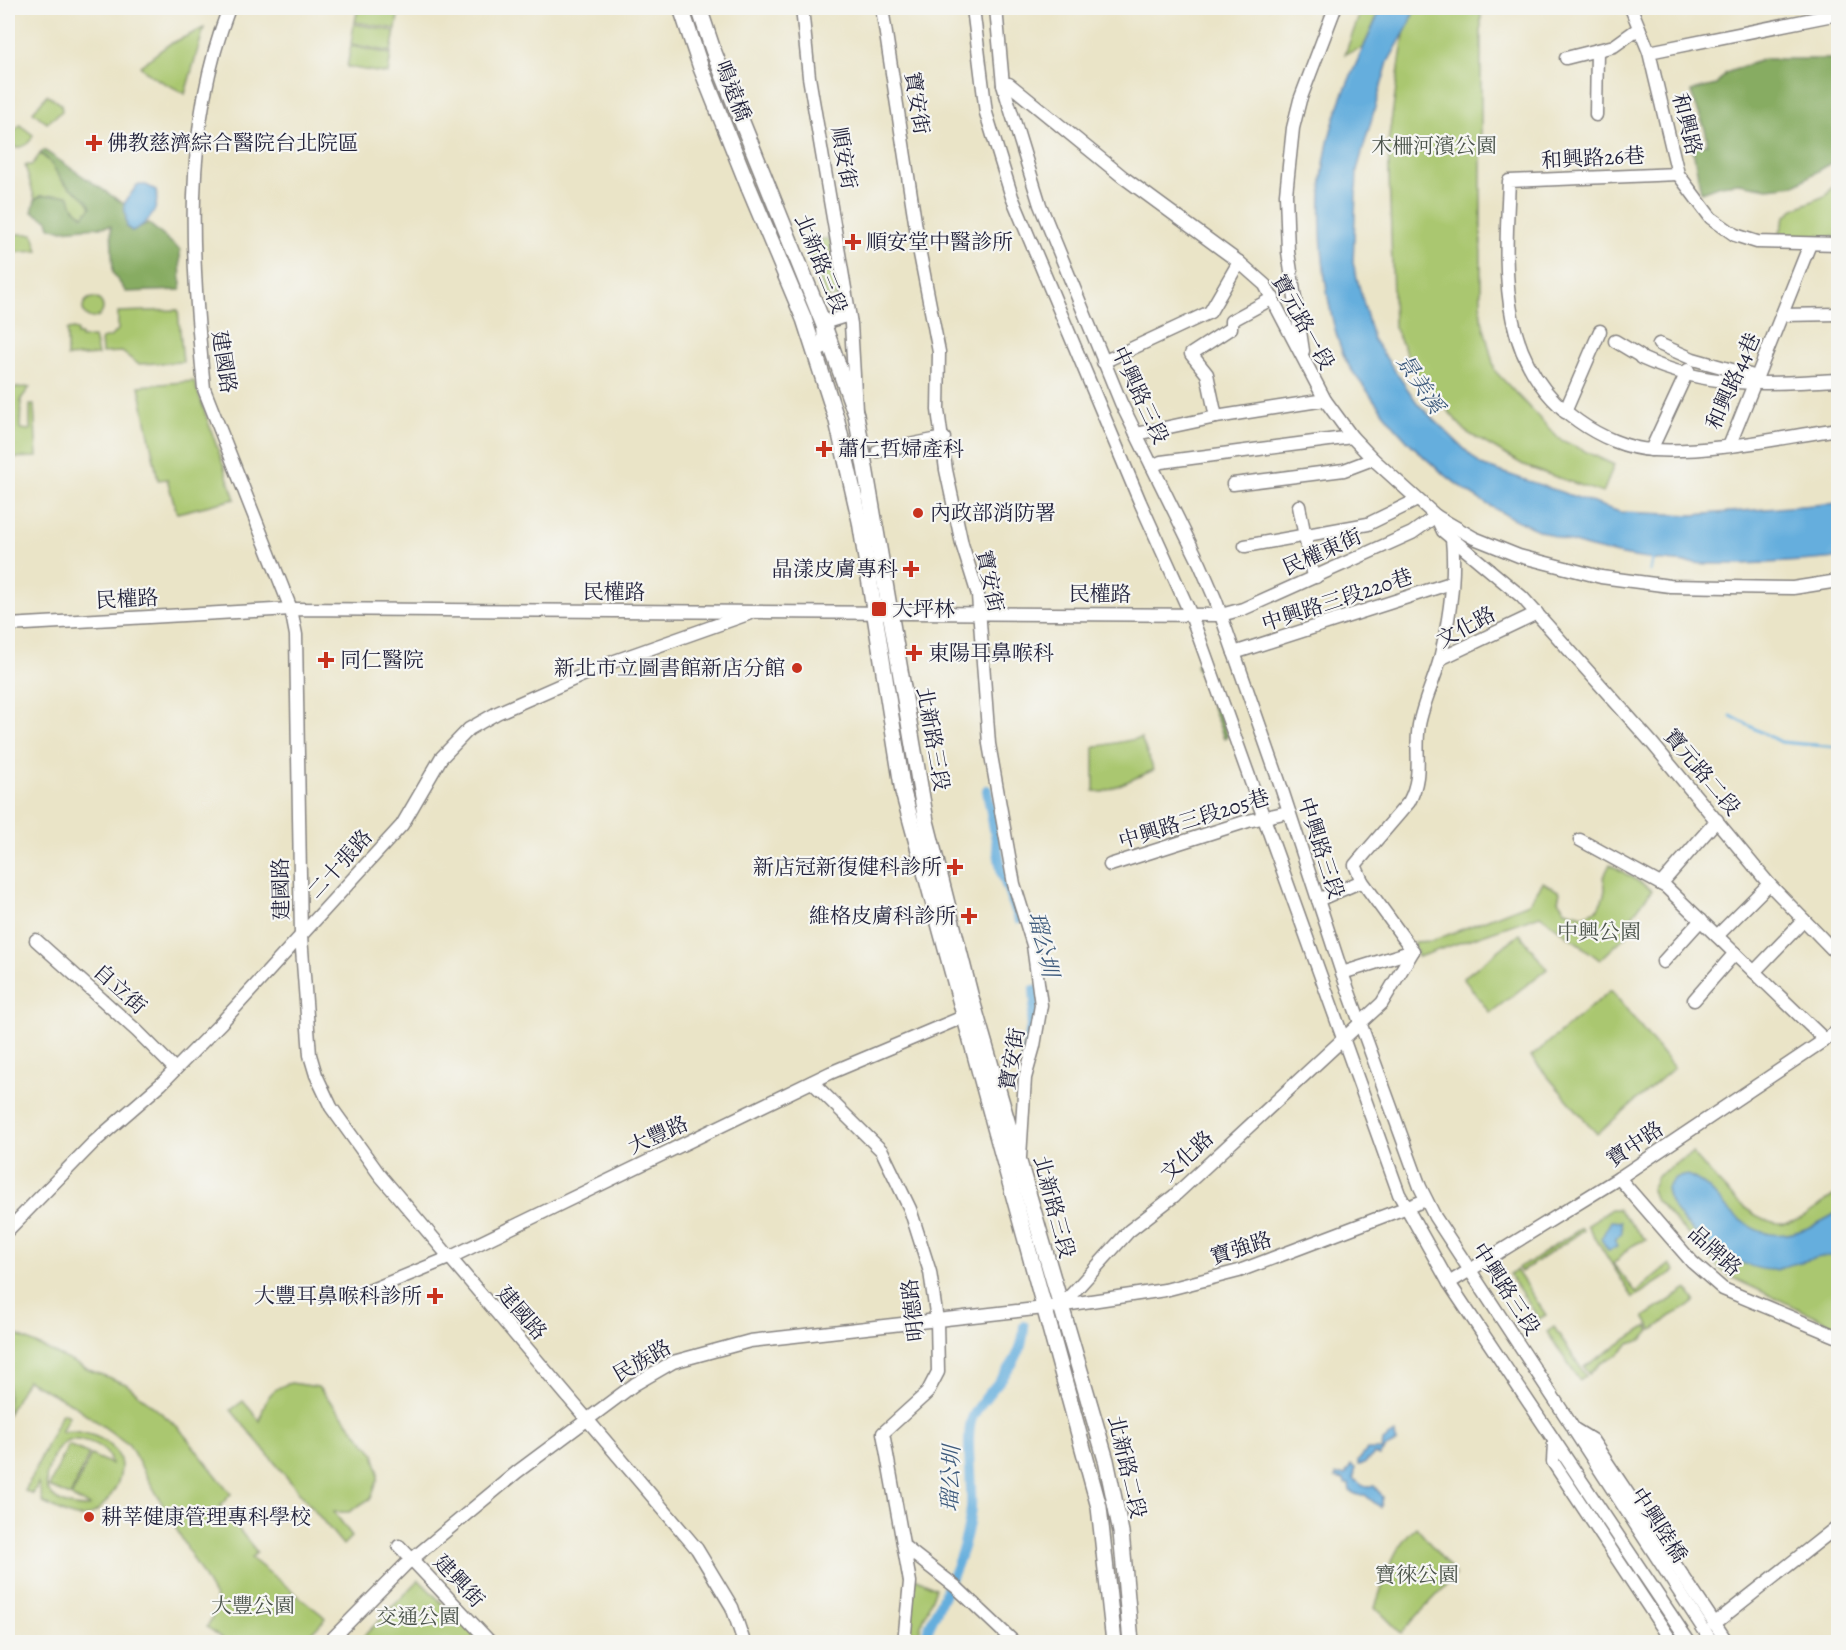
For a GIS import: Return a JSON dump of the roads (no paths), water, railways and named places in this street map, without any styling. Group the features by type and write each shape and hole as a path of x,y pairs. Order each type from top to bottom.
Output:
{"main road":[{"name":"鳴遠橋","path":"681,8 701,68 749,188"},
{"name":"鳴遠橋","path":"699,8 765,182"},
{"name":"北新路三段","path":"765,182 823,323 856,415 903,792 1044,1308"},
{"name":"北新路三段","path":"749,188 816,351 851,481 882,613 926,821 970,994 1061,1306"},
{"name":"北新路二段","path":"1061,1306 1109,1471 1121,1532 1135,1639"},
{"name":"北新路二段","path":"1044,1308 1099,1507 1114,1642"}],"street":[{"name":"建國路","path":"229,8 209,68 196,143 195,288 201,373 204,389 291,609 296,635 301,936 310,1055 316,1076 331,1107 379,1174 589,1419 702,1556 732,1607 744,1642"},
{"name":"順安街","path":"802,8 809,77 849,315 856,379 856,415"},
{"name":"寶安街","path":"882,8 920,254 939,352 938,410 944,438 946,470 962,544 978,595 989,744 1014,884 1033,945 1041,1005 1034,1046 1025,1078 1019,1161"},
{"name":"中興路三段","path":"973,8 978,62 989,123 1012,197 1140,502 1191,615 1405,1208 1449,1283 1554,1442 1553,1462 1672,1642"},
{"name":"中興路三段","path":"996,8 1003,85 1034,186 1103,362 1200,564 1221,615 1342,973 1426,1200 1574,1429 1592,1440 1727,1642"},
{"path":"1304,362 1288,252 1286,194 1293,128 1300,100 1335,8"},
{"name":"和興路","path":"1631,8 1649,52 1678,174 1711,218 1735,235 1758,242 1839,244"},
{"path":"1649,52 1839,14"},
{"path":"1566,58 1614,46 1639,28"},
{"path":"1596,115 1597,50"},
{"name":"寶元路一段","path":"1003,85 1010,84 1122,177 1239,262 1265,285 1324,400 1352,437 1436,516 1443,531 1522,597 1537,613"},
{"path":"989,123 1000,118 1006,120 1024,178 1034,186"},
{"name":"和興路26巷","path":"1509,181 1678,174"},
{"name":"和興路44巷","path":"1509,181 1505,278 1514,332 1540,386 1565,412 1597,435 1651,450 1689,450 1730,444 1810,244"},
{"path":"1103,362 1210,312 1239,262"},
{"path":"1216,417 1207,374 1191,354 1232,328 1231,321 1273,298"},
{"path":"1783,315 1839,314"},
{"path":"816,351 824,347 823,323 849,315"},
{"path":"1565,412 1600,331"},
{"path":"1615,341 1640,357 1686,375 1756,381 1839,380"},
{"path":"1659,344 1693,359 1756,381"},
{"path":"1651,450 1693,359"},
{"path":"1136,434 1216,417 1324,400"},
{"path":"1730,444 1839,429"},
{"path":"1152,466 1161,462 1352,437"},
{"path":"878,451 944,438"},
{"path":"1233,484 1344,470 1373,459"},
{"path":"1245,546 1368,524 1417,500"},
{"path":"1299,506 1312,572 1316,577"},
{"path":"1436,516 1474,537 1519,556 1601,577 1670,586 1793,588 1839,581"},
{"name":"民權東街","path":"1221,615 1243,609 1412,533 1436,516"},
{"path":"1440,659 1454,560 1452,539"},
{"name":"中興路三段220巷","path":"1234,653 1451,584"},
{"name":"民權路","path":"8,625 291,609 1221,615"},
{"name":"二十張路","path":"8,1230 93,1143 175,1069 301,936 402,825 441,758 469,729 497,712 615,660 752,612"},
{"name":"文化路","path":"1362,881 1355,865 1409,802 1414,792 1419,773 1419,726 1440,659 1537,613"},
{"name":"寶元路二段","path":"1537,613 1718,820 1769,884 1839,955"},
{"name":"中興路三段205巷","path":"1110,864 1288,812"},
{"path":"1661,884 1718,820"},
{"path":"1580,840 1661,884 1824,1039"},
{"path":"1318,900 1362,881 1413,951 1342,973"},
{"path":"1718,936 1769,884"},
{"path":"1754,972 1804,920"},
{"path":"1663,962 1701,921"},
{"name":"自立街","path":"36,940 137,1031 175,1069"},
{"name":"文化路","path":"1061,1306 1129,1231 1174,1196 1382,1003 1413,951"},
{"path":"1694,1000 1735,953"},
{"name":"大豐路","path":"369,1291 451,1257 812,1082 963,1017"},
{"name":"寶中路","path":"1449,1283 1619,1178 1839,1031"},
{"name":"明德路","path":"812,1082 882,1151 910,1209 930,1272 937,1320 938,1372 927,1393 883,1433 906,1548 910,1582 904,1642"},
{"name":"品牌路","path":"1619,1178 1692,1262 1723,1289 1839,1337"},
{"name":"寶強路","path":"1061,1306 1165,1290 1239,1271 1426,1200"},
{"name":"民族路","path":"329,1642 412,1558 517,1472 635,1384 673,1362 723,1346 750,1341 1061,1306"},
{"name":"中興陸橋","path":"1574,1429 1712,1642"},
{"name":"中興陸橋","path":"1554,1442 1689,1642"},
{"path":"1714,1624 1839,1526"},
{"name":"建興街","path":"399,1546 490,1642"},
{"path":"906,1548 956,1587 1014,1642"}],"water":[{"path":"1379,8 1415,8 1410,23 1388,62 1357,170 1353,263 1373,339 1418,404 1481,465 1620,512 1693,515 1838,503 1838,558 1764,563 1689,563 1640,558 1561,539 1524,524 1455,483 1396,428 1345,360 1330,309 1321,230 1322,180 1329,140 1339,104 1376,20"},
{"path":"137,185 146,185 156,190 157,197 152,215 132,231 127,227 124,204"},
{"path":"1687,1175 1704,1185 1740,1220 1754,1229 1767,1233 1780,1235 1794,1233 1838,1212 1838,1256 1816,1258 1775,1270 1760,1269 1726,1255 1693,1231 1680,1218 1671,1203 1666,1189 1675,1178"},
{"path":"1611,1221 1621,1222 1622,1232 1615,1240 1617,1247 1608,1250 1601,1239"},
{"path":"1395,1433 1396,1443 1386,1448 1379,1456 1374,1454 1364,1464 1358,1465 1358,1461 1367,1450 1382,1450 1383,1441"},
{"path":"1351,1465 1355,1468 1354,1479 1363,1486 1374,1486 1383,1497 1381,1508 1365,1495 1357,1495 1350,1491 1349,1484 1345,1484 1344,1480 1335,1478 1336,1475 1345,1475"}],"waterway":[{"path":"1650,571 1653,555"},
{"path":"1731,716 1780,742 1838,747"},
{"name":"瑠公圳","path":"987,790 1002,874 1019,919"},
{"name":"瑠公圳","path":"1026,1058 1035,1001 1034,990"},
{"name":"瑠公圳","path":"926,1642 928,1629 960,1555 969,1524 971,1508 970,1424 980,1405 1012,1364 1018,1353 1024,1326"}],"place":[{"name":"佛教慈濟綜合醫院台北院區","path":"94,143"},
{"name":"順安堂中醫診所","path":"853,242"},
{"name":"蕭仁哲婦產科","path":"824,449"},
{"name":"內政部消防署","path":"918,513"},
{"name":"晶漾皮膚專科","path":"911,569"},
{"name":"大坪林","path":"879,609"},
{"name":"東陽耳鼻喉科","path":"914,653"},
{"name":"同仁醫院","path":"326,660"},
{"name":"新北市立圖書館新店分館","path":"797,668"},
{"name":"新店冠新復健科診所","path":"955,867"},
{"name":"維格皮膚科診所","path":"969,916"},
{"name":"大豐耳鼻喉科診所","path":"435,1296"},
{"name":"耕莘健康管理專科學校","path":"89,1517"}],"park label":[{"name":"木柵河濱公園","path":"1434,146"},
{"name":"中興公園","path":"1599,932"},
{"name":"寶徠公園","path":"1417,1575"},
{"name":"大豐公園","path":"253,1606"},
{"name":"交通公園","path":"418,1617"}],"water label":[{"name":"景美溪","path":"1420,384"}]}
